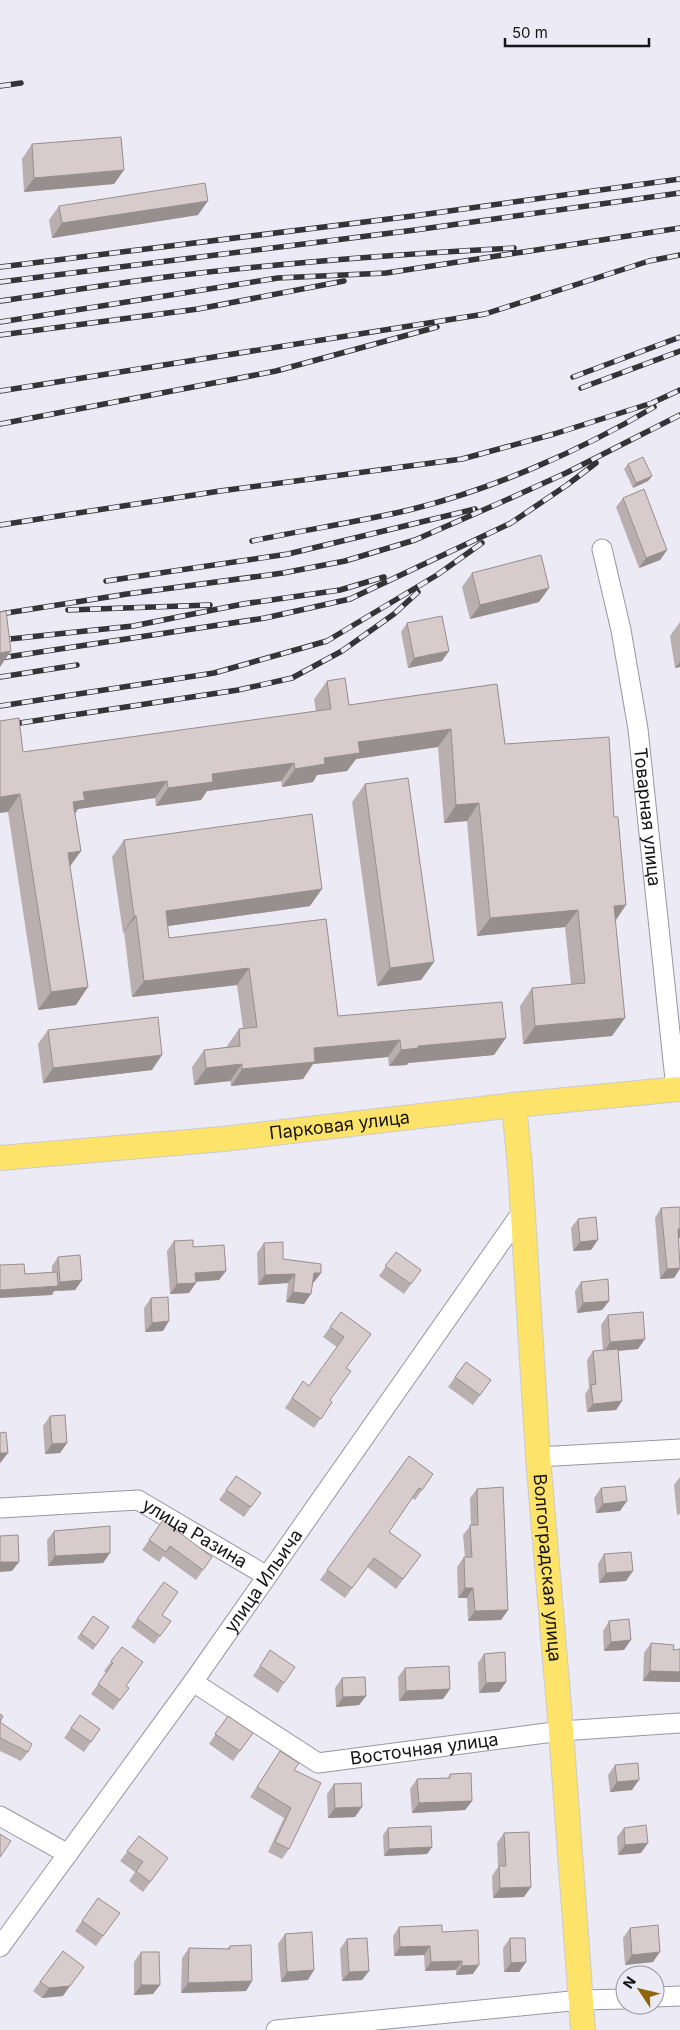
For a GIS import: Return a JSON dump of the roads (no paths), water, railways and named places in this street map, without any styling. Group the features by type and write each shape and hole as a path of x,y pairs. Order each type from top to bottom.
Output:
{"main road":[{"name":"Парковая улица","path":"0,1158 222,1139 514,1105 678,1089"},
{"name":"Волгоградская улица","path":"514,1105 538,1457 583,2030"}],"street":[{"name":"Товарная улица","path":"602,549 621,630 638,729 678,1089"},
{"name":"улица Ильича","path":"0,1947 193,1682 522,1212"},
{"path":"538,1457 680,1450"},
{"name":"улица Разина","path":"0,1508 138,1500 267,1576"},
{"name":"Восточная улица","path":"193,1682 318,1763 561,1731 680,1722"},
{"path":"0,1816 68,1854"},
{"path":"665,1997 680,1996"},
{"path":"276,2030 580,2000 615,1998"}],"railway":[{"path":"0,86 21,83"},
{"path":"0,267 413,216 680,179"},
{"path":"0,282 415,230 680,193"},
{"path":"0,322 278,278 386,273 680,228"},
{"path":"0,301 145,280 253,267 383,256 514,248"},
{"path":"0,391 485,314 649,261 680,255"},
{"path":"0,335 198,309 344,281"},
{"path":"0,424 276,371 437,327"},
{"path":"573,377 680,337"},
{"path":"581,388 680,351"},
{"path":"0,525 220,491 462,459 554,434 652,403 680,390"},
{"path":"252,541 409,510 472,491 504,480 566,453 654,407"},
{"path":"0,614 127,594 283,573 345,561 415,540 566,473 680,415"},
{"path":"0,658 265,618 350,599 511,523 596,463"},
{"path":"106,581 288,554 475,509"},
{"path":"0,706 214,673 327,641 437,575 482,543"},
{"path":"0,640 133,626 243,604 340,590 384,577"},
{"path":"0,726 238,690 292,678 342,651 394,614 418,592"},
{"path":"68,610 210,605"},
{"path":"0,677 77,665"}]}
